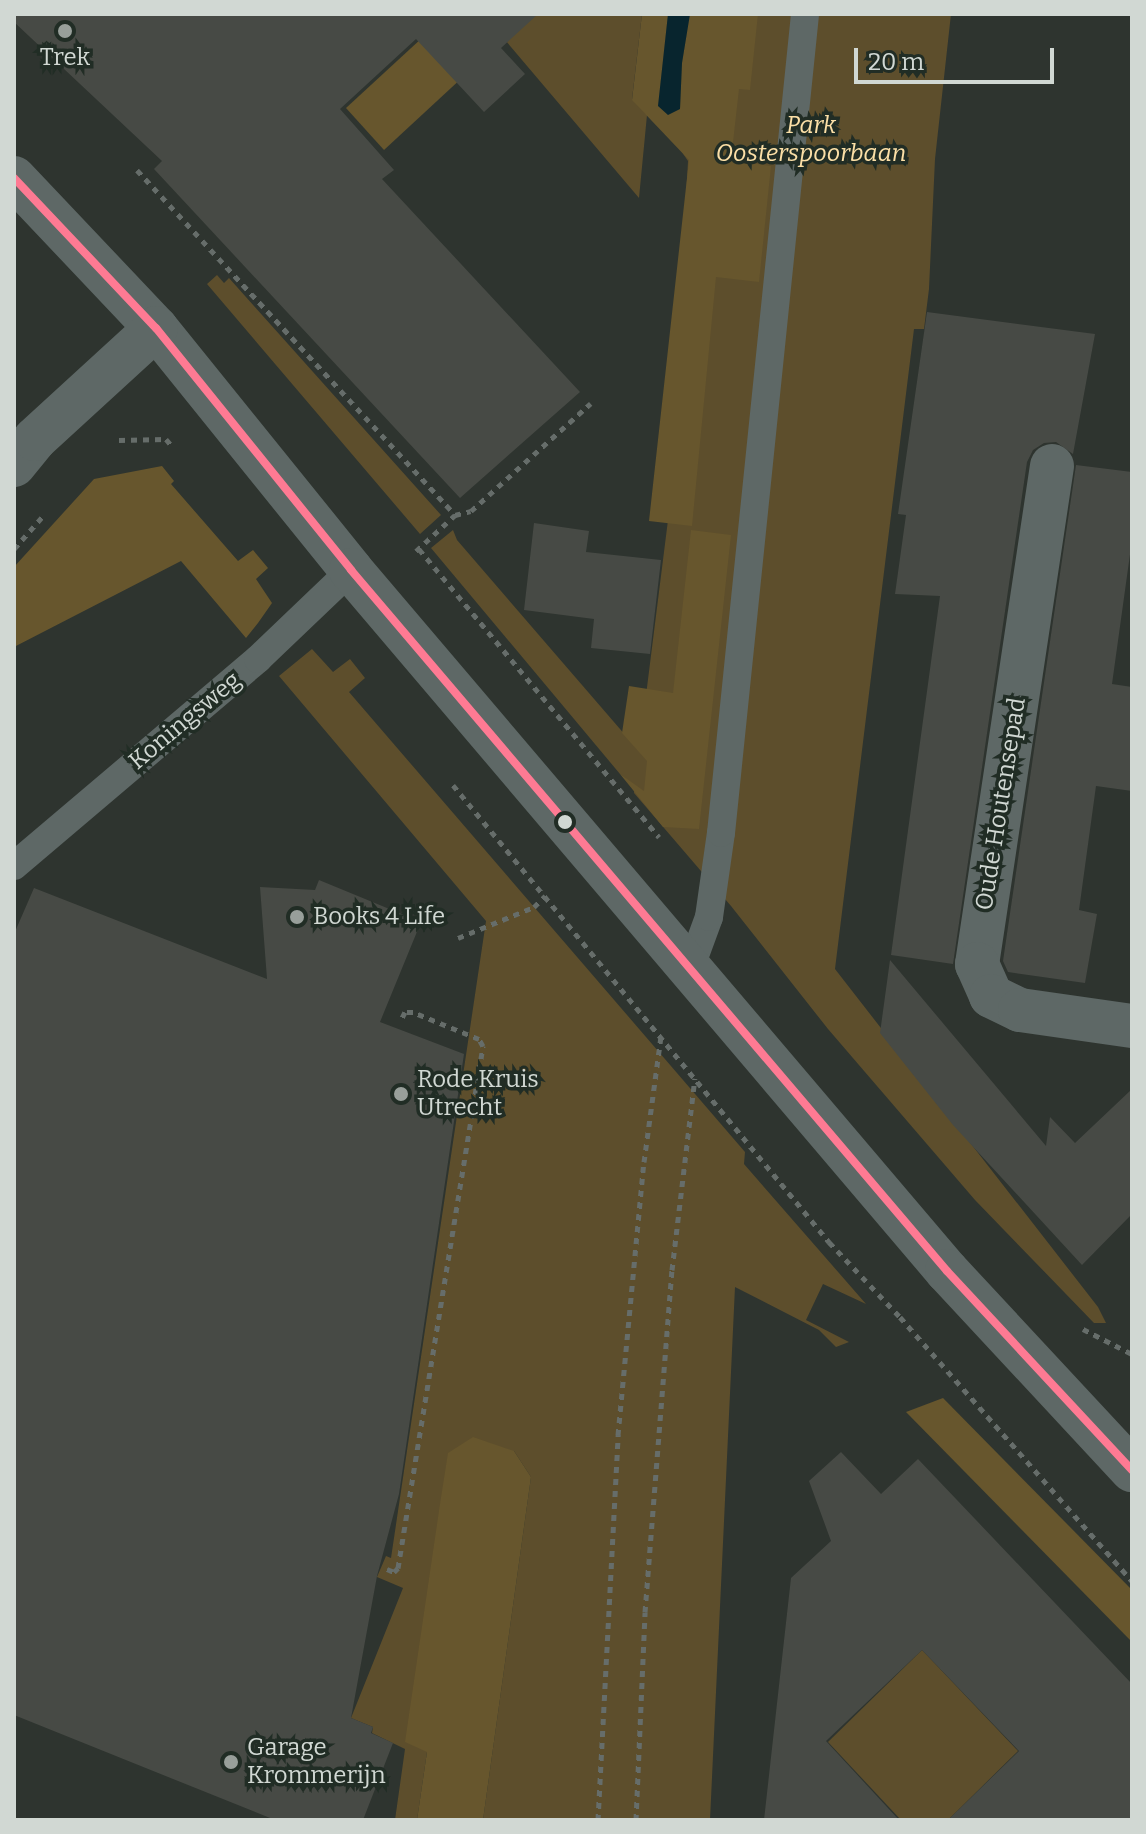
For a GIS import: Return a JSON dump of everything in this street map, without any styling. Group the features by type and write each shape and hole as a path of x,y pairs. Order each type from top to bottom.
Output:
{"street":[{"path":"14,178 156,328 351,570 947,1271 1132,1470"},
{"path":"14,465 35,439 156,328"},
{"name":"Oude Houtensepad","path":"1052,466 977,964 991,996 1020,1010 1132,1026"}],"lane":[{"path":"690,969 711,901 805,14"},
{"name":"Koningsweg","path":"14,866 258,659 351,570"}],"path":[{"path":"137,170 455,515"},
{"path":"427,541 455,515 471,511 591,403"},
{"path":"113,440 166,439 176,451"},
{"path":"14,549 45,514"},
{"path":"419,549 571,728 711,901"},
{"path":"446,778 829,1242 900,1317 1132,1581"},
{"path":"458,938 534,907 545,896"},
{"path":"387,1569 394,1572 398,1568 483,1046 479,1039 413,1012 405,1012 400,1022"},
{"path":"598,1820 618,1435 644,1162 661,1036"},
{"path":"636,1820 645,1612 672,1270 695,1065"},
{"path":"1078,1326 1132,1354"}],"green space":[{"path":"483,14 642,14 632,99 647,115 639,198"},
{"name":"Park Oosterspoorbaan","path":"654,14 951,14 935,159 929,289 924,329 914,329 835,969 1098,1307 1106,1323 1094,1323 975,1200 828,1029 731,906 634,793 634,786 620,774 431,548 453,530 457,540 639,751 668,520 688,161 644,96"},
{"path":"217,275 224,283 229,278 441,515 420,534 207,284"},
{"path":"312,649 333,672 350,659 365,678 349,692 745,1152 744,1164 866,1304 823,1284 806,1320 849,1342 836,1347 819,1330 735,1287 710,1820 483,1820 531,1477 514,1451 427,1752 417,1820 395,1820 405,1749 372,1733 373,1727 351,1718 403,1588 377,1577 386,1556 391,1558 486,921 279,676"},
{"path":"922,1650 1018,1751 948,1820 901,1820 828,1742"}],"shaded area":[{"path":"448,14 504,39 384,150 346,108"},
{"path":"642,14 668,14 658,106 680,109 682,63 690,14 758,14 750,90 739,89 731,160 771,166 759,282 716,277 692,526 649,521 689,160 632,100"},
{"path":"162,466 174,481 171,484 238,561 253,550 268,568 256,579 272,603 246,638 181,561 14,647 14,567 94,479"},
{"path":"691,530 731,535 699,829 663,827 620,774 644,791 647,761 622,733 629,686 673,693"},
{"path":"943,1398 1132,1590 1132,1642 906,1412"},
{"path":"473,1437 514,1451 531,1477 483,1820 417,1820 427,1752 405,1742 448,1453"}],"water":[{"path":"668,14 690,14 682,63 680,109 668,115 658,106"}],"building":[{"path":"14,14 538,14 501,48 525,74 484,112 416,39 340,109 394,170 382,179 580,392 460,498 154,169 162,161 14,22"},
{"path":"927,312 1095,334 1073,454 1056,442 1044,443 1033,450 1027,462 953,964 891,955 940,596 895,594 906,515 898,514"},
{"path":"1076,465 1132,472 1132,540 1112,684 1132,687 1132,791 1096,786 1079,910 1097,914 1085,983 1008,972 1003,961"},
{"path":"534,523 589,531 586,552 661,560 650,654 591,648 594,619 524,610"},
{"path":"319,880 421,922 380,1022 464,1054 399,1494 377,1576 351,1718 373,1727 371,1733 393,1743 363,1820 275,1820 14,1715 14,934 34,888 267,979 260,887 315,890"},
{"path":"890,960 1046,1146 1050,1117 1075,1143 1132,1089 1132,1214 1082,1265 953,1125 880,1033"},
{"path":"841,1452 881,1494 918,1459 1132,1684 1132,1820 948,1820 1019,1751 922,1650 826,1741 899,1820 764,1820 791,1578 831,1541 809,1481"}],"transit line":[{"path":"14,178 156,328 351,570 947,1271 1132,1470"}],"place":[{"name":"Trek","path":"65,31"},
{"name":"Books 4 Life","path":"297,917"},
{"name":"Rode Kruis Utrecht","path":"401,1094"},
{"name":"Garage Krommerijn","path":"231,1762"}]}
